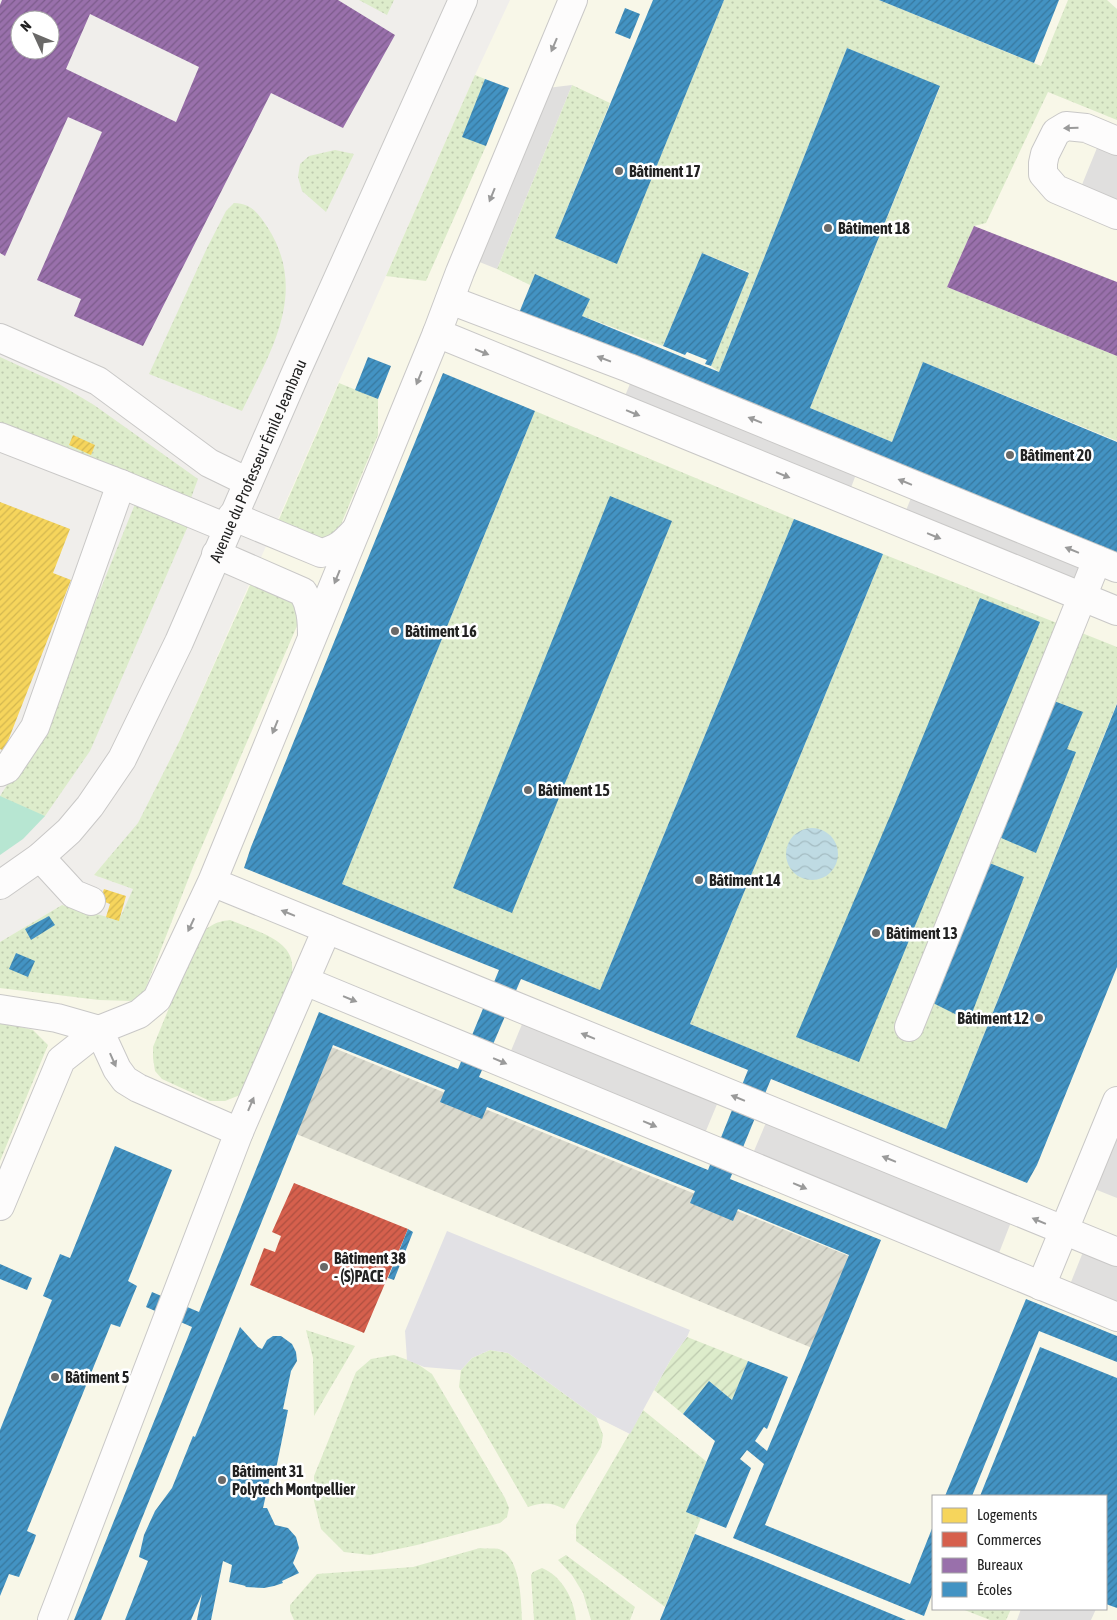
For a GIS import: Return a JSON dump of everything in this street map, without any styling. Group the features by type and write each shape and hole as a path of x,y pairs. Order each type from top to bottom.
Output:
{"street":[{"name":"Avenue du Professeur Émile Jeanbrau","path":"0,885 40,857 69,831 90,806 122,759 179,642 230,522 464,0"},
{"path":"0,1206 61,1060 99,1030 138,1014 157,999 212,882 437,333 460,272 573,0"},
{"path":"1117,141 1086,128 1066,126 1056,132 1045,154 1043,163 1043,174 1056,189 1117,215"},
{"path":"450,300 629,368 1107,564 1083,598 909,1027"},
{"path":"437,333 1117,612"},
{"path":"0,338 98,381 209,463 248,482"},
{"path":"0,437 121,484 289,541 321,554 334,550 345,542 357,528"},
{"path":"0,772 7,769 35,727 121,484"},
{"path":"271,578 283,576 293,559 294,551 289,541"},
{"path":"216,554 303,592 308,600 312,616 312,636"},
{"path":"40,857 84,893"},
{"path":"212,882 1117,1252"},
{"path":"52,1620 239,1132 326,929"},
{"path":"305,980 1117,1317"},
{"path":"0,1009 57,1018 99,1030 117,1069 125,1080 138,1088 239,1132"},
{"path":"1041,1286 1117,1101"}],"shaded area":[{"path":"510,0 1117,0 1117,1620 0,1620 0,942 62,905 120,924 134,889 94,875 138,824 180,740"},
{"path":"572,85 497,269 477,261 547,88"},
{"path":"1099,143 1117,151 1117,202 1081,187"},
{"path":"632,379 858,469 849,493 622,403"},
{"path":"913,493 1087,564 1076,589 903,518"},
{"path":"525,1017 720,1097 703,1138 508,1058"},
{"path":"329,1046 854,1258 817,1350 294,1133"},
{"path":"768,1118 1013,1217 997,1258 751,1158"},
{"path":"1117,1128 1117,1198 1092,1188"},
{"path":"447,1231 690,1330 671,1359 630,1434 596,1417 508,1353 490,1350 472,1358 461,1370 424,1367 407,1360 405,1331"},
{"path":"1085,1247 1117,1260 1117,1307 1069,1287"},
{"path":"1021,1610 1096,1610 1091,1620 1017,1620"}],"green space":[{"path":"359,0 394,0 387,15"},
{"path":"724,0 879,0 1041,66 1068,0 1107,0 1117,9 1117,120 1048,92 986,223 974,226 947,287 1117,356 1117,441 923,362 892,442 810,408 940,87 847,48 719,372 711,366 749,272 702,253 663,346 582,316 589,299 535,275 530,285 497,269 572,85 610,103 555,238 617,263"},
{"path":"475,75 485,79 486,146 426,281 386,276"},
{"path":"335,150 354,154 326,212 302,191 298,177 300,164 309,156"},
{"path":"234,203 250,207 265,223 280,252 285,276 285,299 281,322 264,367 242,411 149,374 207,248 226,211"},
{"path":"0,357 59,384 94,405 198,479 191,498 0,422"},
{"path":"339,383 378,399 378,435 337,534 316,542 277,524"},
{"path":"535,411 794,519 600,990 342,884"},
{"path":"135,504 188,526 90,751 45,816 0,854 0,796 46,724"},
{"path":"883,554 1117,647 1117,703 946,1129 690,1024"},
{"path":"251,583 296,603 300,619 193,867 145,990 133,1001 99,1000 0,988 0,942 62,905 119,920 133,889 94,875 138,823 180,740"},
{"path":"0,796 45,816 23,839 0,855"},
{"path":"230,920 273,938 280,943 286,949 291,959 292,976 248,1082 240,1095 225,1101 210,1101 162,1079 155,1071 153,1047 198,937 212,925"},
{"path":"0,1022 33,1030 48,1045 0,1161"},
{"path":"306,1330 355,1346 314,1416 313,1358"},
{"path":"687,1337 748,1361 732,1400 709,1381 683,1414 654,1390 671,1359"},
{"path":"490,1350 508,1353 596,1417 603,1435 601,1447 564,1509 546,1504 528,1507 459,1387 461,1370 472,1358"},
{"path":"394,1355 416,1363 432,1374 505,1498 509,1508 507,1517 500,1523 417,1545 370,1555 344,1552 321,1529 314,1501 314,1476 356,1372 371,1359"},
{"path":"643,1410 707,1462 687,1512 701,1518 665,1607 576,1541 576,1525"},
{"path":"480,1548 499,1549 512,1561 518,1580 522,1620 294,1620 290,1611 290,1605 317,1574 413,1567"},
{"path":"566,1555 635,1607 630,1620 591,1620 583,1593 572,1575 558,1560"},
{"path":"542,1568 561,1582 566,1589 573,1604 576,1620 534,1620 531,1575"},
{"path":"965,1610 1011,1610 1006,1620 990,1620"}],"water":[{"path":"812,828 822,830 830,836 836,844 838,854 836,864 830,872 822,878 812,880 802,878 794,872 788,864 786,854 788,844 794,836 802,830"}],"building: Logements":[{"path":"73,435 95,445 91,455 69,445"},
{"path":"0,502 70,529 53,573 71,580 4,751 0,749"},
{"path":"104,889 126,896 119,921 106,917 110,904 100,900"}],"building: Commerces":[{"name":"Bâtiment 38 - (S)PACE","path":"294,1183 408,1229 364,1333 250,1285 264,1248 275,1252 281,1236 272,1232"}],"building: Bureaux":[{"path":"2,0 338,0 395,35 343,128 271,93 143,346 74,316 81,299 37,280 102,132 68,117 5,256 0,253 0,5","holes":["90,14 199,67 176,122 66,69"]},
{"path":"974,226 1117,282 1117,356 947,287"}],"building: Écoles":[{"name":"Bâtiment 17","path":"653,0 724,0 617,264 555,238"},
{"path":"879,0 1059,0 1034,63"},
{"path":"625,8 640,14 630,39 615,33"},
{"path":"847,48 940,86 810,408 892,442 923,362 1117,442 1117,553 576,332 574,335 519,313 535,274 590,299 582,316 719,372"},
{"path":"485,79 509,88 486,146 462,137"},
{"path":"702,253 749,273 711,366 705,364 707,360 687,352 685,355 663,346"},
{"path":"368,357 391,366 378,399 355,390"},
{"path":"443,373 535,411 342,884 600,990 794,519 883,554 690,1024 946,1129 1117,704 1117,967 1037,1165 1027,1183 771,1079 730,1179 881,1240 765,1525 910,1584 932,1529 932,1595 924,1616 733,1538 764,1464 747,1450 740,1459 751,1468 726,1528 686,1512 715,1441 683,1414 709,1381 732,1400 748,1361 788,1377 767,1429 764,1427 755,1441 767,1451 849,1255 738,1209 733,1221 690,1203 695,1191 487,1107 482,1119 440,1102 445,1090 333,1045 101,1620 74,1620 192,1327 146,1307 152,1292 199,1312 319,1012 458,1069 499,970 244,868","holes":["521,979 748,1070 708,1170 479,1077"]},
{"name":"Bâtiment 15","path":"610,496 672,521 512,913 453,888"},
{"name":"Bâtiment 13","path":"980,598 1040,622 859,1062 796,1037"},
{"path":"1054,701 1083,712 1067,749 1076,752 1036,853 999,837"},
{"path":"987,862 1024,877 969,1021 931,1002"},
{"path":"49,916 55,925 31,940 25,929"},
{"path":"16,953 35,961 28,977 9,969"},
{"name":"Bâtiment 5","path":"115,1146 172,1170 128,1281 137,1286 120,1327 111,1324 27,1531 36,1535 19,1577 9,1574 0,1596 0,1430 52,1300 43,1296 60,1254 70,1258"},
{"path":"408,1229 413,1232 394,1280 388,1278"},
{"path":"0,1264 32,1278 27,1290 0,1279"},
{"path":"1026,1299 1117,1336 1117,1362 1039,1331 972,1495 945,1495"},
{"name":"Bâtiment 31 Polytech Montpellier","path":"240,1327 262,1349 267,1340 273,1336 281,1336 292,1344 296,1352 297,1361 291,1371 283,1409 288,1410 276,1469 272,1468 263,1508 267,1508 275,1525 288,1528 296,1537 299,1548 293,1563 299,1573 274,1586 264,1588 245,1587 229,1582 232,1565 223,1561 211,1620 197,1620 202,1594 191,1620 125,1620 148,1561 139,1557 144,1535 155,1511 172,1488"},
{"path":"1040,1347 1117,1378 1117,1608 1107,1604 1107,1495 980,1495"},
{"path":"695,1534 751,1556 906,1620 660,1620"}],"place":[{"name":"Bâtiment 17","path":"619,171"},
{"name":"Bâtiment 18","path":"828,228"},
{"name":"Bâtiment 20","path":"1010,455"},
{"name":"Bâtiment 16","path":"395,631"},
{"name":"Bâtiment 15","path":"528,790"},
{"name":"Bâtiment 14","path":"699,880"},
{"name":"Bâtiment 13","path":"876,933"},
{"name":"Bâtiment 12","path":"1039,1018"},
{"name":"Bâtiment 38 - (S)PACE","path":"324,1267"},
{"name":"Bâtiment 5","path":"55,1377"},
{"name":"Bâtiment 31 Polytech Montpellier","path":"222,1480"}]}
